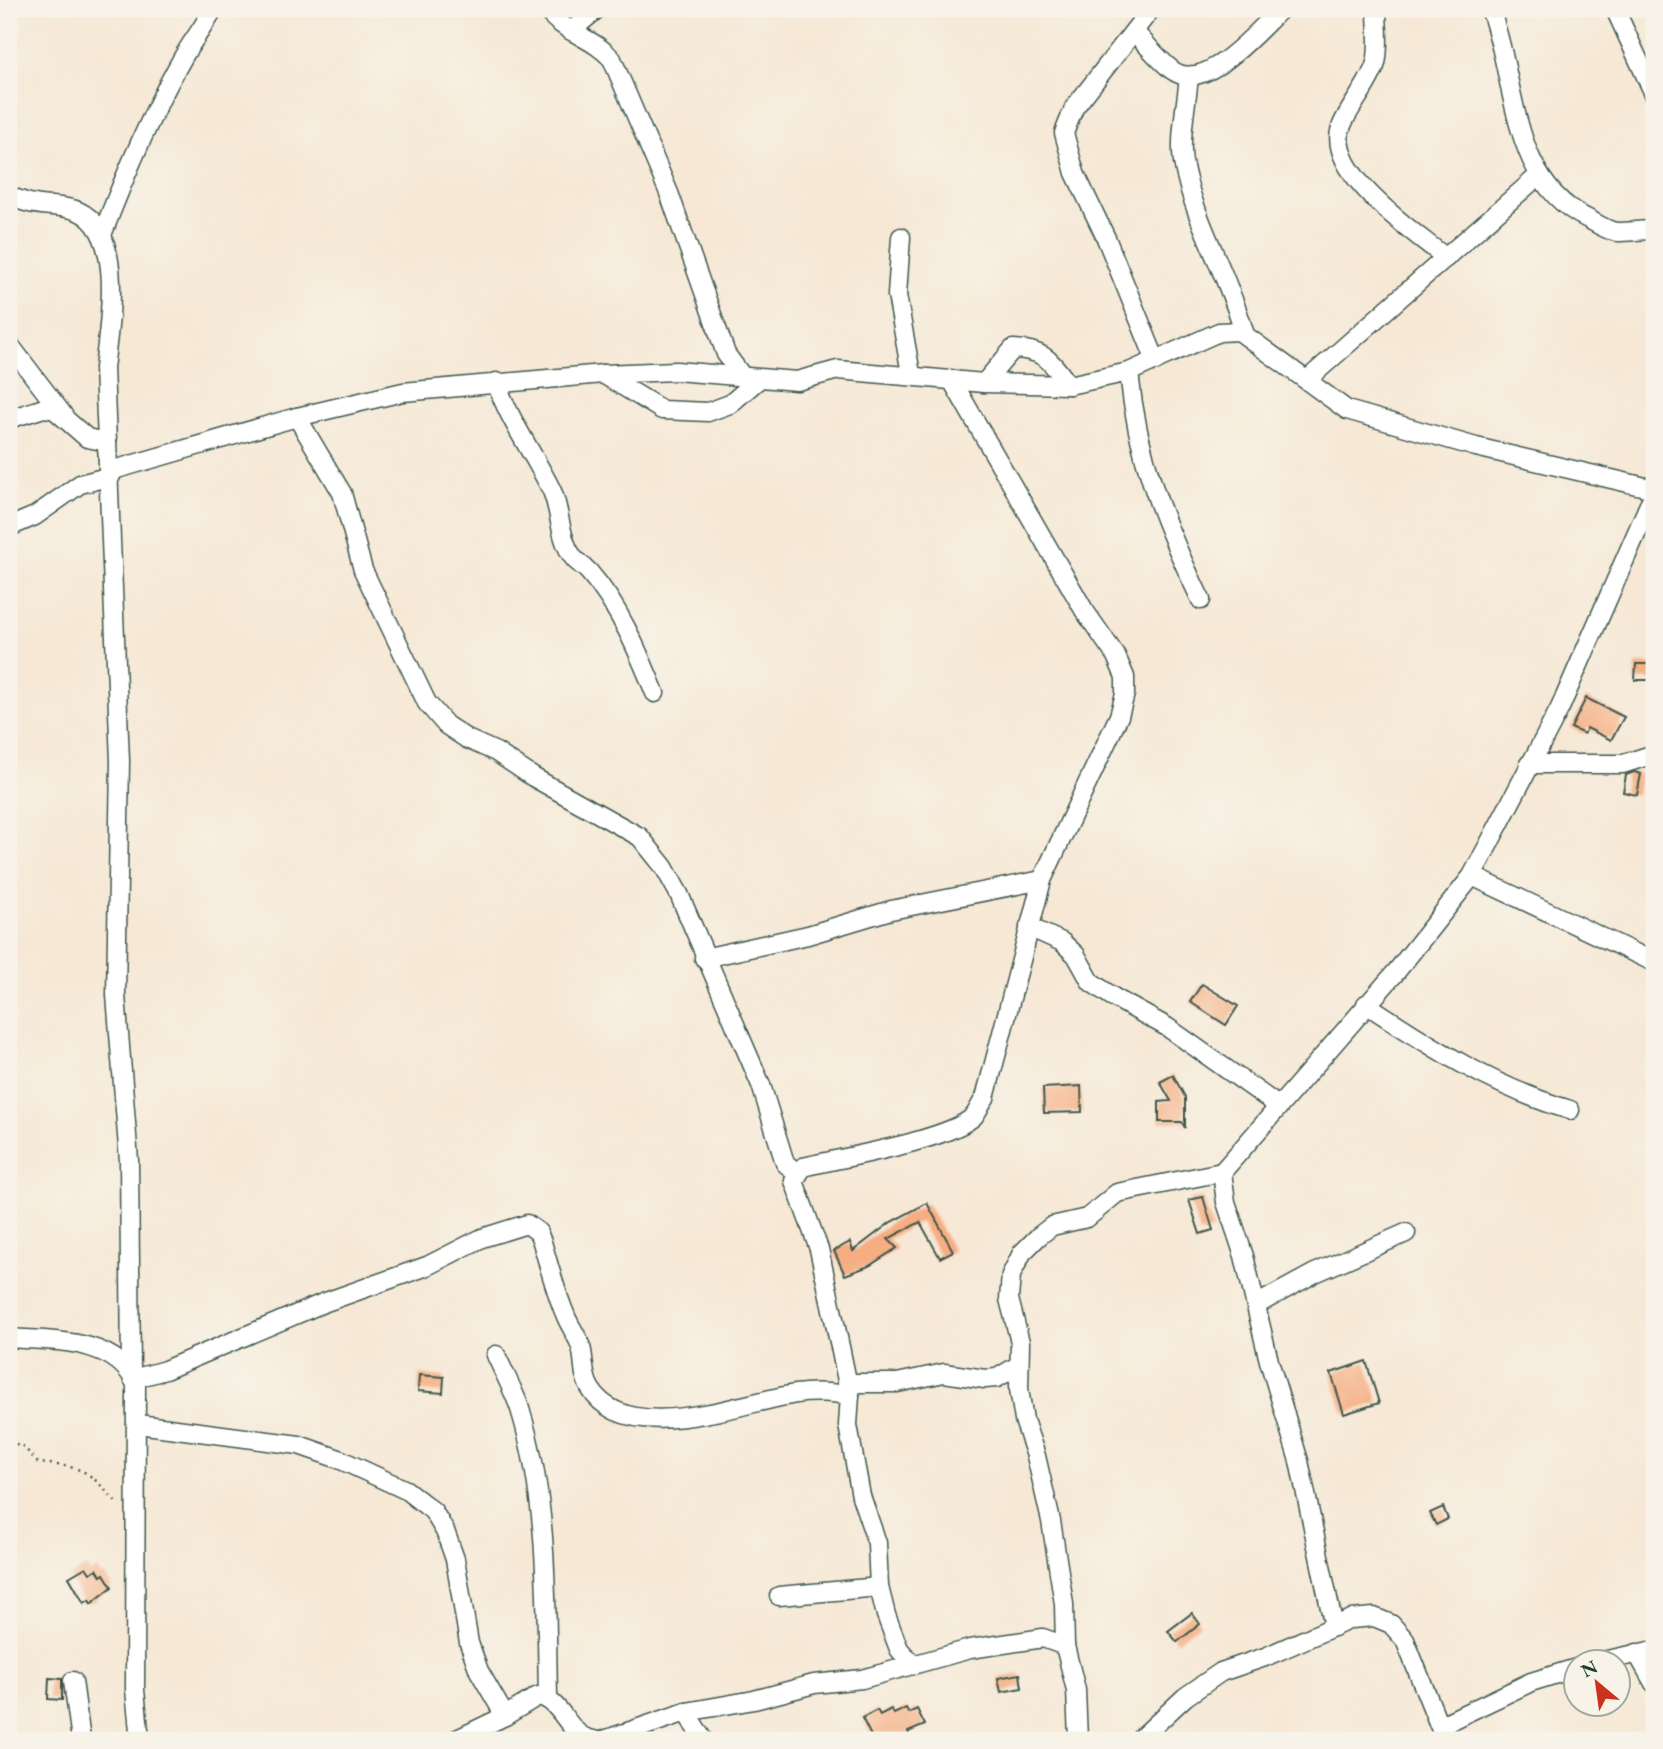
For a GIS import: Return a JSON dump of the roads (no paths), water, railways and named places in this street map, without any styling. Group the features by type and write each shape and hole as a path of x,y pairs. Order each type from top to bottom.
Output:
{"street":[{"path":"102,235 127,170 183,57 202,32 213,9"},
{"path":"546,9 555,21 601,47 612,59 669,193 726,354 751,378"},
{"path":"571,31 597,9"},
{"path":"1151,9 1074,108 1065,132 1075,173 1106,238 1156,362"},
{"path":"1133,31 1173,71 1189,76 1206,75 1281,9"},
{"path":"1377,9 1376,63 1340,127 1340,148 1349,170 1362,186 1446,258"},
{"path":"1490,9 1501,37 1521,135 1538,176 1560,201 1581,216 1614,232 1654,230"},
{"path":"1615,9 1654,94"},
{"path":"1189,76 1182,160 1195,202 1235,297 1245,335"},
{"path":"1307,380 1538,176"},
{"path":"9,196 33,204 64,206 79,211 94,222 102,235 110,265 110,322 104,368 111,474 120,761 116,995 129,1161 132,1375 138,1424 135,1690 140,1740"},
{"path":"901,237 897,295 911,374"},
{"path":"9,527 36,516 80,484 297,417 403,392 496,382 676,371 797,380 838,370 911,374 984,383 1069,385 1129,372 1219,332 1239,331 1347,410 1476,447 1654,491 1560,708 1472,876 1222,1172 1117,1193 1087,1218 1052,1226 1039,1236 1022,1253 1011,1275 1009,1299 1020,1342 1024,1420 1036,1456 1051,1521 1064,1604 1066,1646 1076,1690 1078,1740"},
{"path":"9,344 67,419"},
{"path":"984,383 1013,349 1035,349 1048,358 1069,385"},
{"path":"1129,372 1134,419 1146,470 1166,526 1201,600"},
{"path":"603,374 662,410 708,412 730,404 751,378"},
{"path":"912,1665 892,1633 879,1587 877,1543 861,1496 848,1425 848,1389 819,1249 795,1191 797,1173 803,1167 941,1132 959,1126 974,1116 985,1098 1042,880 1119,716 1125,694 1125,677 1116,656 1077,598 951,379"},
{"path":"496,382 506,410 553,494 564,538 573,557 589,571 607,596 633,640 655,693"},
{"path":"9,419 44,408 55,410 87,438 107,442"},
{"path":"297,417 342,493 363,570 427,703 446,725 467,739 496,752 533,777 640,837 664,867 679,894 704,958 761,1085 785,1163 797,1173"},
{"path":"1530,764 1623,764 1654,754"},
{"path":"1472,876 1654,962"},
{"path":"704,958 808,934 891,910 1042,880"},
{"path":"1029,927 1062,942 1076,955 1091,982 1167,1027 1278,1105"},
{"path":"1366,1004 1480,1074 1535,1100 1570,1110"},
{"path":"1222,1172 1226,1202 1300,1461 1334,1627"},
{"path":"132,1375 165,1370 323,1303 427,1266 482,1238 527,1224 538,1232 542,1242 562,1306 582,1352 582,1368 590,1388 604,1405 627,1417 673,1418 796,1394 897,1383 944,1373 985,1379 997,1378 1020,1365"},
{"path":"1256,1305 1315,1273 1406,1233"},
{"path":"9,1338 76,1345 111,1355 132,1375"},
{"path":"496,1355 520,1409 542,1518 547,1594 548,1698 578,1735 594,1740"},
{"path":"138,1424 299,1445 340,1459 405,1490 433,1511 445,1531 456,1559 469,1643 478,1671 505,1716"},
{"path":"779,1596 879,1587"},
{"path":"1139,1740 1185,1697 1221,1672 1351,1619 1374,1617 1391,1624 1405,1640 1443,1732 1531,1682 1562,1672"},
{"path":"604,1740 686,1712 754,1700 814,1684 862,1679 1017,1640 1043,1637 1066,1646"},
{"path":"1646,1652 1654,1683"},
{"path":"74,1681 81,1740"},
{"path":"455,1740 505,1716 531,1698 548,1698"},
{"path":"686,1712 703,1740"}]}
